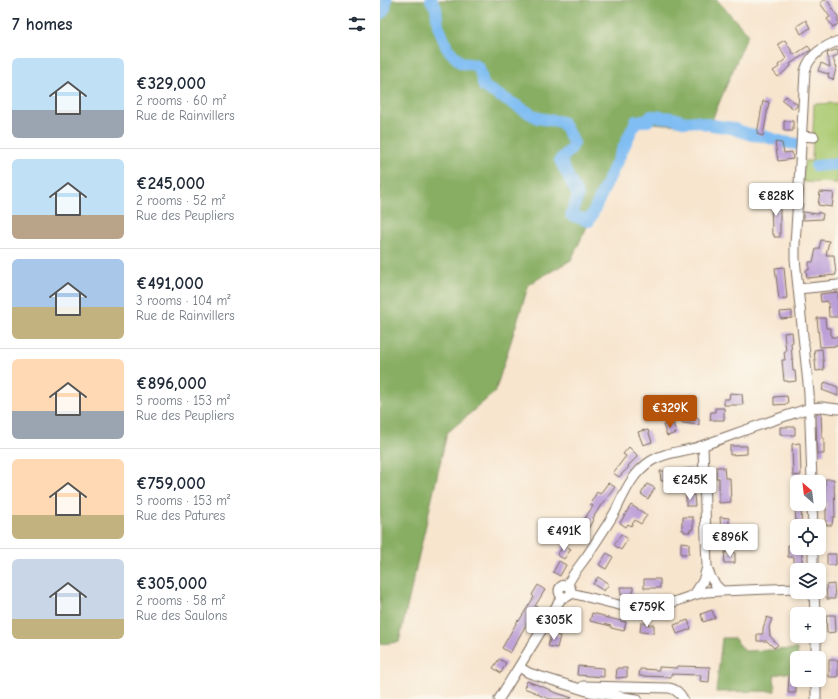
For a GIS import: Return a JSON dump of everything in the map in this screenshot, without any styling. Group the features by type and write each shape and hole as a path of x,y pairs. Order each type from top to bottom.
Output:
{"street":[{"path":"812,475 809,393 794,249 802,136 804,81 806,67 811,59 817,52 826,46 838,41"},
{"path":"802,136 814,136"},
{"path":"798,289 838,285"},
{"path":"499,699 567,592 578,568 614,514 623,494 638,472 647,464 660,456 689,450 810,408 822,407 838,409"},
{"path":"703,445 707,567 714,584 722,590"},
{"path":"694,595 703,581 707,567"},
{"path":"567,592 623,606 640,608 672,603 706,592 722,590 790,588"},
{"path":"519,667 529,673 590,692 637,699"},
{"path":"572,687 669,688 676,690 683,699"},
{"path":"816,687 816,699"}],"green space":[{"path":"380,0 717,0 748,34 709,127 637,122 571,260 529,284 495,392 447,433 399,642 380,644"},
{"path":"838,103 838,183 803,182 804,161 812,161 814,104"},
{"path":"722,638 734,638 745,651 797,649 797,651 790,651 790,672 774,675 775,691 716,692"}],"building":[{"path":"827,0 838,17 838,24 833,27 827,19 830,17 820,3"},
{"path":"806,20 810,28 801,34 797,26"},
{"path":"785,40 794,55 808,46 811,50 790,64 791,66 778,77 773,71 786,59 778,44"},
{"path":"838,49 838,55 833,57 835,65 837,66 833,80 828,77 829,74 818,71 821,63 830,67 827,53"},
{"path":"786,96 797,104 794,109 782,100"},
{"path":"763,101 769,102 763,136 757,134"},
{"path":"784,121 793,121 793,131 784,131"},
{"path":"775,142 782,143 784,153 792,152 793,159 778,161"},
{"path":"820,192 834,193 832,207 818,205"},
{"path":"771,199 780,199 780,237 774,237 774,234 772,234"},
{"path":"803,212 818,214 818,212 823,214 822,219 803,220"},
{"path":"821,240 829,241 826,255 834,255 836,275 807,278 806,270 809,270 809,262 813,262 816,249 819,249"},
{"path":"784,267 787,298 779,299 775,268"},
{"path":"838,292 838,317 829,317 828,301 821,302 820,294"},
{"path":"792,311 792,318 781,319 780,312"},
{"path":"817,318 825,318 826,328 831,328 831,337 838,337 838,346 820,347"},
{"path":"792,332 793,342 791,343 793,371 795,371 796,381 788,382 784,381 782,360 785,360 784,352 786,352 784,333"},
{"path":"822,349 824,370 816,371 814,350"},
{"path":"825,382 838,387 838,396 822,390"},
{"path":"730,393 742,394 743,405 724,405 724,399 729,399"},
{"path":"787,396 788,404 774,405 774,397"},
{"path":"715,408 724,408 724,420 710,420 711,412 715,412"},
{"path":"684,412 695,413 695,417 699,418 699,425 682,423"},
{"path":"821,413 824,454 817,454 816,414"},
{"path":"673,422 676,433 667,436 663,425"},
{"path":"780,427 795,427 795,435 780,434"},
{"path":"648,430 652,442 643,445 638,432"},
{"path":"800,443 801,475 793,475 792,444"},
{"path":"730,446 747,446 747,454 730,455"},
{"path":"629,447 637,455 637,457 619,477 613,473 626,456 623,454"},
{"path":"716,467 724,467 725,478 730,478 731,502 719,503 719,478 716,478"},
{"path":"694,468 694,480 684,480 684,469"},
{"path":"660,471 673,471 673,480 661,481"},
{"path":"826,479 834,479 835,517 833,517 832,525 826,525"},
{"path":"608,483 615,487 601,505 588,529 586,528 577,541 571,537 577,526 579,527 593,506 590,504 597,492 600,494"},
{"path":"647,484 655,488 648,499 641,494"},
{"path":"686,495 694,495 695,506 686,506"},
{"path":"631,505 647,515 641,524 635,520 631,526 628,524 626,527 620,523"},
{"path":"795,511 802,511 801,519 796,519"},
{"path":"683,517 693,517 693,529 690,530 690,532 684,532 684,530 682,530"},
{"path":"720,517 729,518 729,531 721,531"},
{"path":"621,534 628,539 621,550 614,545"},
{"path":"681,542 689,543 689,554 681,554"},
{"path":"564,545 571,549 564,559 557,555"},
{"path":"788,545 790,545 790,555 802,555 802,563 794,563 794,557 788,557"},
{"path":"725,552 735,552 735,563 724,563"},
{"path":"607,553 613,557 606,569 599,565"},
{"path":"827,554 836,554 836,565 827,565"},
{"path":"559,561 566,565 560,576 553,572"},
{"path":"598,577 609,584 604,591 593,584"},
{"path":"644,579 660,579 660,588 644,588"},
{"path":"834,584 835,599 827,599 826,585"},
{"path":"538,585 545,590 535,606 537,607 535,613 531,619 530,618 510,653 502,648 518,620 519,621 534,597 532,595"},
{"path":"620,587 633,587 633,595 621,595"},
{"path":"712,610 715,618 703,622 701,614"},
{"path":"566,611 579,614 578,622 564,619"},
{"path":"592,613 626,622 624,631 590,621"},
{"path":"826,615 835,615 836,632 827,633"},
{"path":"767,617 772,619 769,627 770,636 778,645 774,648 767,641 757,641 757,634 763,634 763,628"},
{"path":"688,620 691,629 677,634 674,625"},
{"path":"641,623 654,625 654,633 640,632"},
{"path":"551,634 560,636 557,648 548,646"},
{"path":"499,659 506,663 501,673 493,668"},
{"path":"829,660 838,660 838,677 829,677"},
{"path":"578,666 604,668 604,677 577,675"},
{"path":"677,666 710,667 709,682 700,681 701,675 671,674 671,677 639,676 640,669 659,670 659,667 677,668"},
{"path":"617,668 627,668 627,677 616,678"},
{"path":"790,675 790,687 796,687 796,693 788,693"},
{"path":"527,681 572,699 550,699 539,695 524,688"}],"waterway":[{"path":"380,14 385,8 386,0"},
{"path":"431,0 436,8 438,25 447,48 461,63 475,65 479,68 484,87 538,118 562,122 574,143 570,150 560,160 578,196 571,215 589,221 636,121 648,121 651,116 673,118 686,122 696,121 731,128 752,135 797,144"},
{"path":"816,166 838,164"}]}
